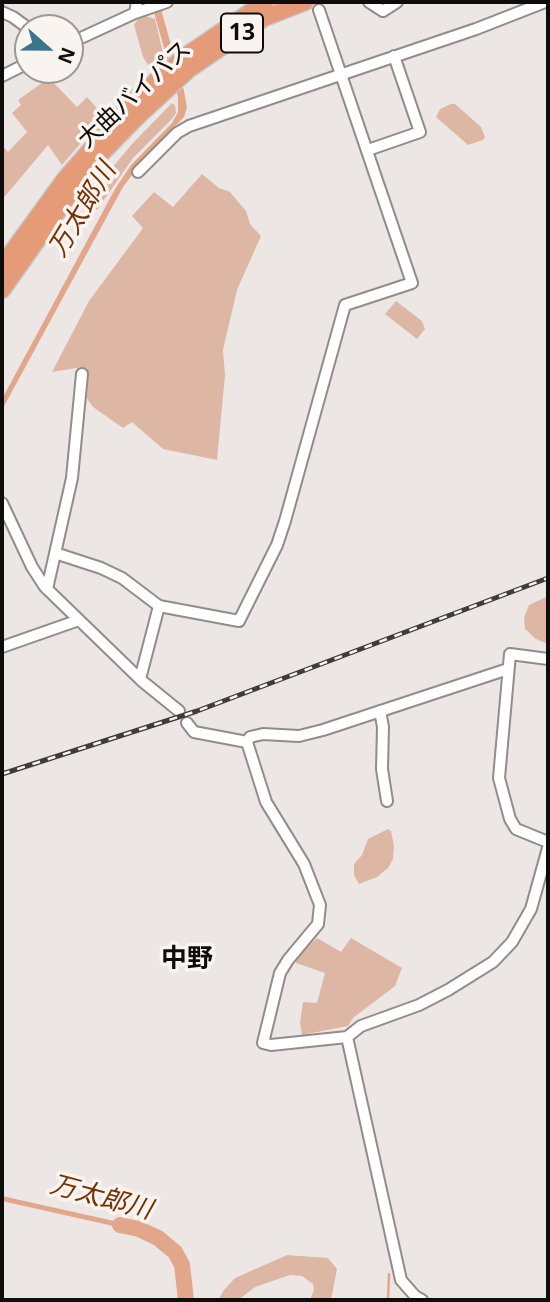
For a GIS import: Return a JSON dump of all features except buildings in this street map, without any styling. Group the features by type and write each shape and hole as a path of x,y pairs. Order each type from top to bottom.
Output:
{"highway":[{"name":"大曲バイパス","path":"2,266 65,179 135,99 168,79 236,20 265,2"},
{"name":"大曲バイパス","path":"182,67 264,18 305,2"},
{"name":"大曲バイパス","path":"2,290 92,164 138,116 168,79"}],"street":[{"path":"84,36 139,8 167,2"},
{"path":"369,2 383,11 397,2"},
{"path":"138,172 177,133 189,126 476,29 545,2"},
{"path":"55,553 122,578 159,606 239,621 277,545 285,522 345,305 411,283 320,10"},
{"path":"368,150 419,132 394,56"},
{"path":"47,589 72,478 82,374"},
{"path":"2,503 32,567 47,589 140,679 179,711"},
{"path":"140,679 159,606"},
{"path":"2,647 79,620"},
{"path":"548,659 510,654 499,778 510,819 516,829 548,842"},
{"path":"508,669 311,733 299,736 263,734 250,737 247,742 266,802 304,864 320,905 318,924 288,960 281,973 263,1043 271,1045 347,1037 361,1026 419,1005 493,962 512,942 531,909 548,848"},
{"path":"380,711 383,727 382,769 387,801"},
{"path":"187,723 194,732 247,742"},
{"path":"347,1037 401,1280 422,1300"}],"shaded area":[{"path":"151,2 159,2 184,91 187,108 184,117 144,159 123,187 2,410 2,399 115,189 131,165 172,123 178,112 178,97"},
{"path":"146,16 155,19 164,57 152,67 143,57 134,25 138,19"},
{"path":"41,84 55,84 77,107 87,97 104,116 62,165 48,145 2,200 2,145 8,152 27,132 12,113 21,105 18,100"},
{"path":"172,103 176,113 133,158 97,210 86,199 132,144"},
{"path":"455,104 481,127 485,137 483,140 468,145 436,117 440,109"},
{"path":"202,174 219,188 230,192 246,211 250,224 261,236 237,290 223,350 225,375 217,460 163,449 132,422 123,428 93,407 86,397 85,373 76,368 52,372 89,301 143,228 132,216 154,192 173,207"},
{"path":"396,301 422,321 425,329 417,339 385,314"},
{"path":"546,597 548,643 536,639 525,629 524,618 529,605"},
{"path":"388,829 391,831 394,846 393,859 388,868 377,877 359,884 354,875 354,864 362,855 368,839"},
{"path":"317,938 341,952 351,938 402,968 395,986 353,1018 348,1026 302,1035 300,1023 303,1002 317,1003 325,973 296,963 296,957"},
{"path":"2,1196 141,1227 140,1232 2,1201"},
{"path":"287,1255 328,1258 337,1269 331,1300 310,1300 313,1284 302,1276 290,1275 255,1287 238,1300 218,1300 235,1278"}],"waterway":[{"name":"万太郎川","path":"120,1225 139,1229 158,1238 175,1252 182,1265 186,1300"},
{"path":"388,1300 389,1274"}],"railway":[{"path":"2,774 197,711 548,578"}],"district":[{"name":"中野","path":"187,960"}]}
